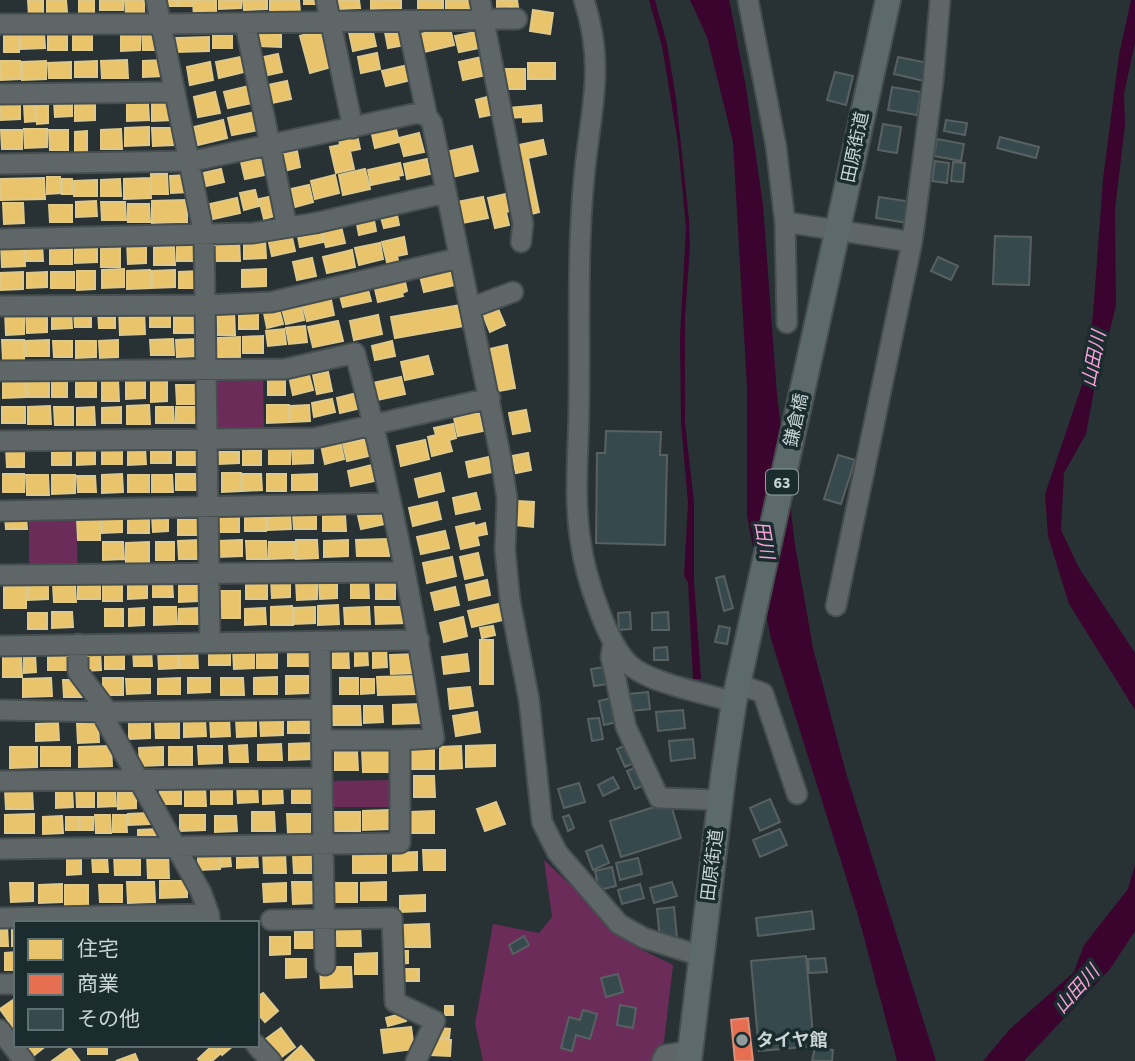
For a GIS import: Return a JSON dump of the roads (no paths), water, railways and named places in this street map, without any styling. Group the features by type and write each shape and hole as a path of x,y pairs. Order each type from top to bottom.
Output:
{"main road":[{"name":"田原街道","path":"823,295 888,0"},
{"name":"鎌倉橋","path":"738,685 823,295"},
{"name":"田原街道","path":"690,1056 720,800 738,685"}],"street":[{"path":"156,0 204,235 210,642"},
{"path":"326,0 353,128"},
{"path":"480,0 523,224 521,242"},
{"path":"584,0 594,34 597,63 584,179 580,253 578,516 580,542 588,577 613,643 631,666 648,676 738,685 763,693 797,794"},
{"path":"748,0 776,146 785,222 787,323"},
{"path":"836,606 912,242 933,82 940,0"},
{"path":"0,24 517,19"},
{"path":"407,21 427,116 432,123 490,398 507,499 505,550 510,601 529,700 542,822 557,852 619,924 645,938 701,956"},
{"path":"245,23 287,227"},
{"path":"0,94 175,92"},
{"path":"0,164 189,161 418,113 427,116"},
{"path":"0,239 253,233 445,193"},
{"path":"785,222 912,242"},
{"path":"0,306 271,302 459,258"},
{"path":"470,308 513,292"},
{"path":"0,371 206,372 285,369 355,353 374,425 419,640 433,738 321,740"},
{"path":"0,441 315,438 490,398"},
{"path":"0,511 390,503"},
{"path":"0,575 405,572"},
{"path":"0,646 419,640"},
{"path":"320,642 325,965"},
{"path":"613,643 611,657 626,727 659,798 720,800"},
{"path":"0,918 209,918 201,892 138,780 105,712 78,672 78,644"},
{"path":"0,710 105,712 320,709"},
{"path":"0,849 400,843 400,740"},
{"path":"0,781 321,778"},
{"path":"271,920 392,918 395,1002 435,1021 416,1061"},
{"path":"0,1030 24,1061"},
{"path":"258,1047 271,1061"},
{"path":"662,1061 665,1055 690,1056"}],"water":[{"path":"649,0 655,0 667,44 676,98 689,220 685,423 694,502 694,581 701,679 693,679 688,582 684,576 688,503 681,423 680,337 686,228 678,143 662,46"},
{"name":"田川","path":"690,0 729,0 746,87 763,205 777,394 795,545 813,648 846,773 936,1061 897,1061 858,915 771,639 747,516 747,387 733,142 707,37"},
{"name":"山田川","path":"1131,0 1135,0 1135,43 1124,94 1125,125 1115,209 1116,306 1086,434 1064,473 1061,530 1079,568 1135,653 1135,710 1069,604 1048,536 1045,494 1083,382 1093,315 1103,179 1119,55"},
{"name":"山田川","path":"1135,864 1135,931 1110,969 1024,1061 983,1061 1010,1029 1074,972 1084,945 1128,889"}],"place":[{"name":"タイヤ館","path":"742,1040"}]}
